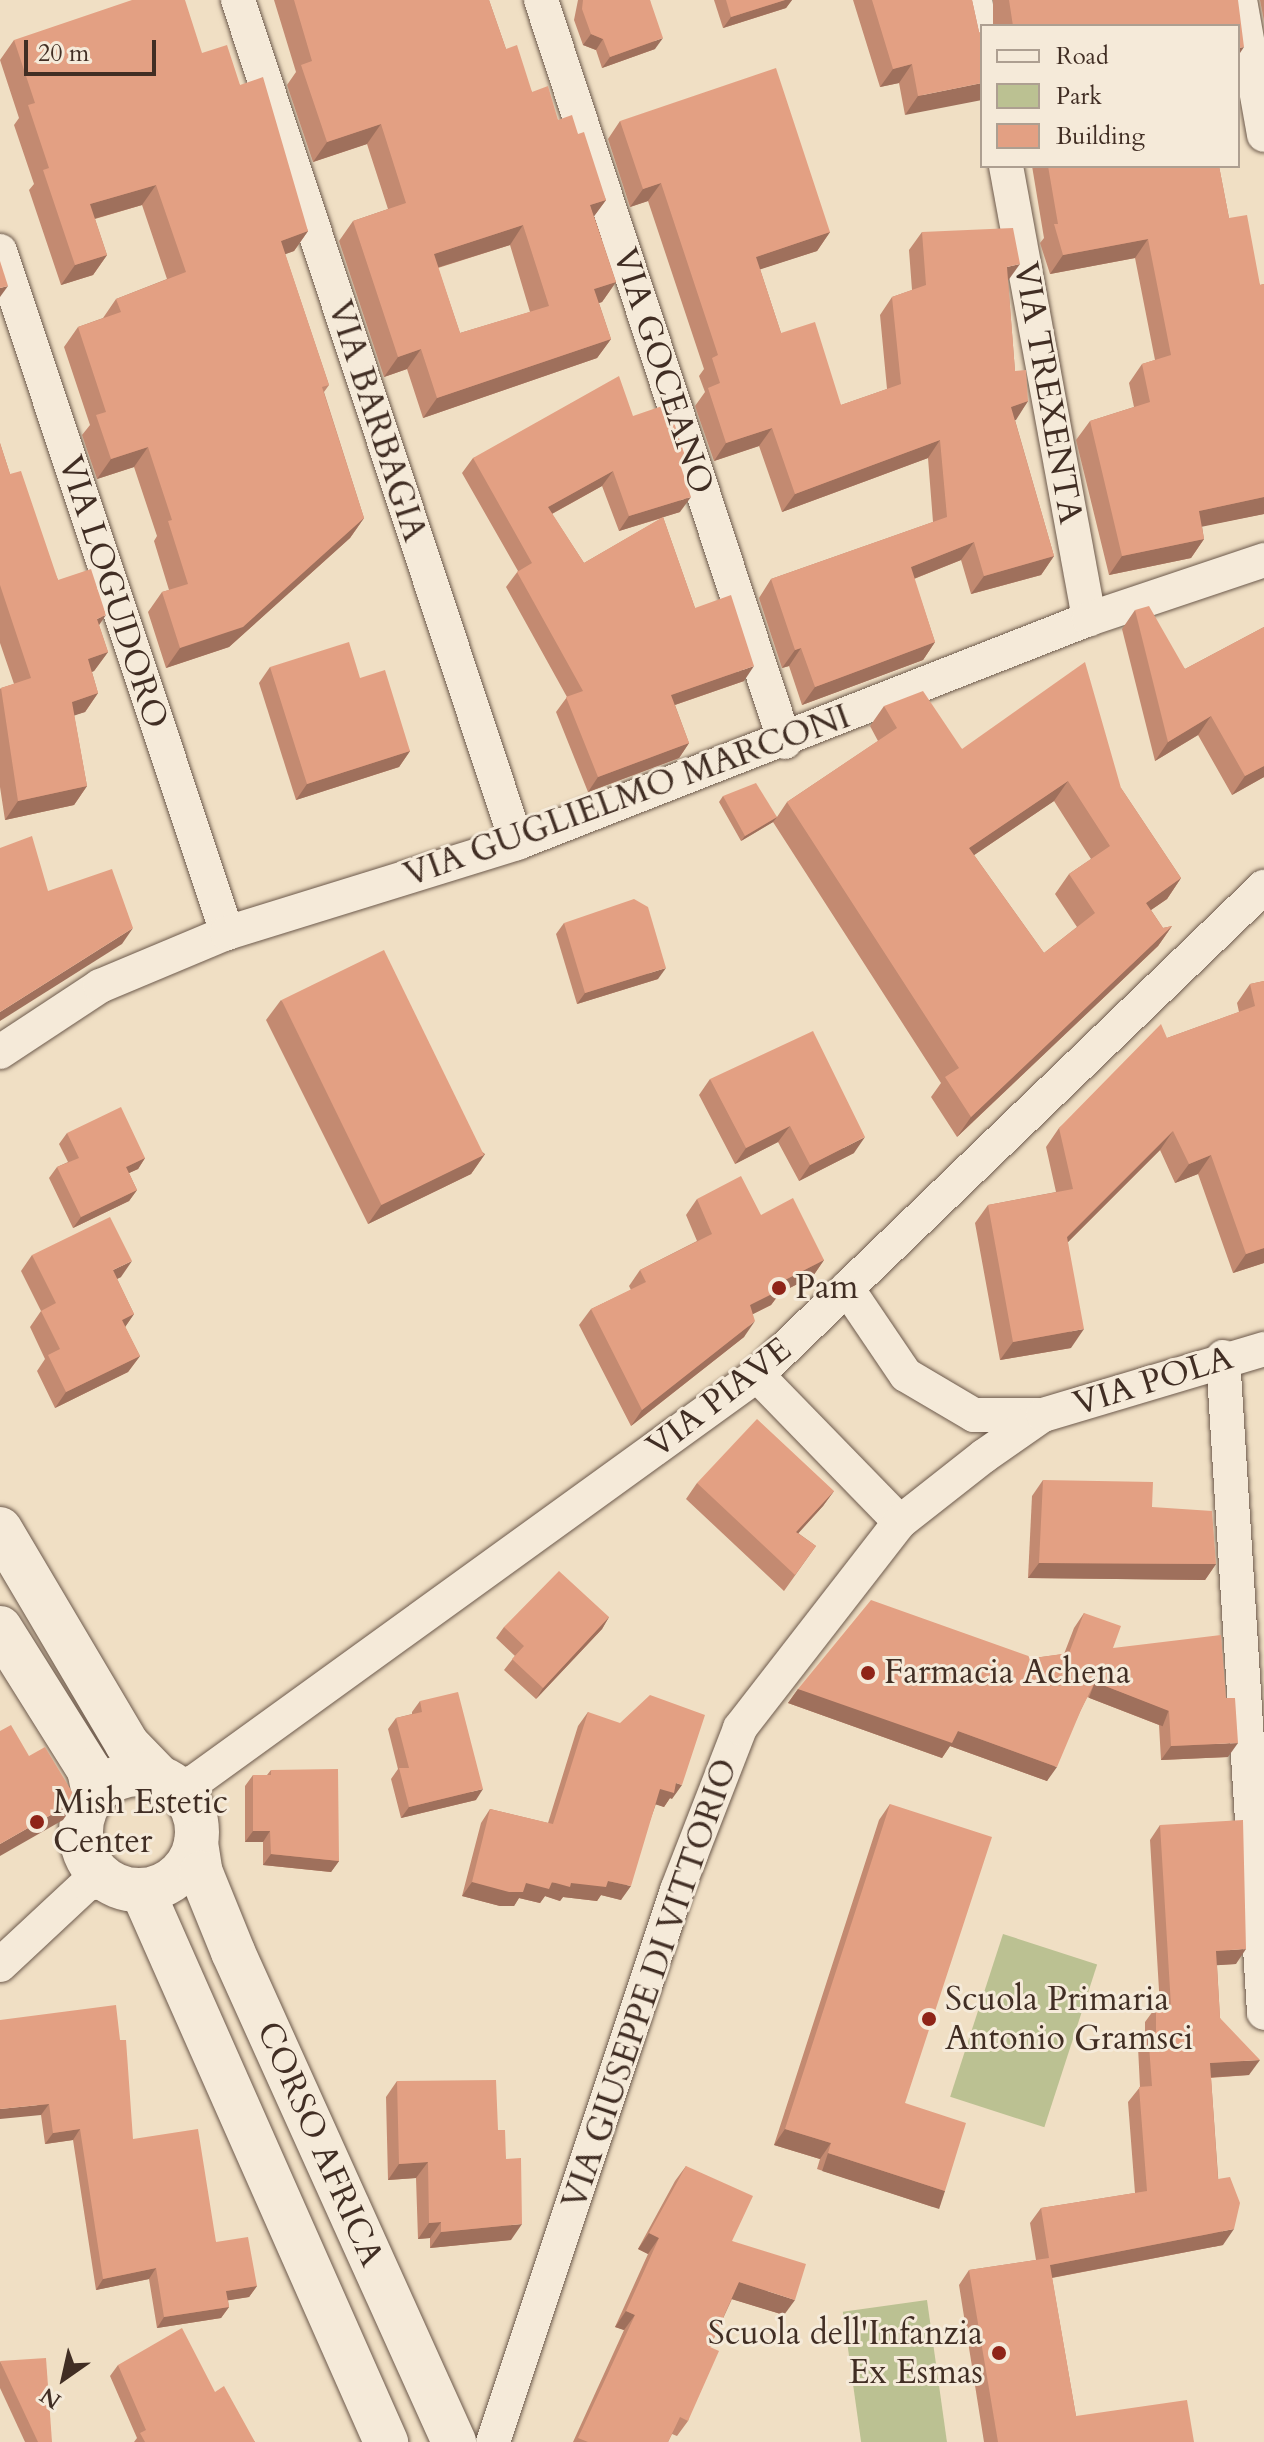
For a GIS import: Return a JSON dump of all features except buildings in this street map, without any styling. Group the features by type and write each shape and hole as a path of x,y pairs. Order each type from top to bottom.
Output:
{"street":[{"name":"VIA BARBAGIA","path":"238,0 517,843"},
{"name":"VIA GOCEANO","path":"541,0 785,742"},
{"path":"975,0 980,28"},
{"path":"1240,0 1264,135"},
{"name":"VIA TREXENTA","path":"1006,168 1089,619"},
{"name":"VIA LOGUDORO","path":"0,251 227,933"},
{"name":"VIA GUGLIELMO MARCONI","path":"0,1052 100,986 227,933 517,843 785,742 1089,619 1264,560"},
{"name":"VIA PIAVE","path":"183,1799 757,1375 1264,887"},
{"name":"VIA POLA","path":"847,1288 906,1375 974,1415 1043,1415 1223,1357 1264,1349"},
{"path":"1223,1357 1264,2013"},
{"path":"757,1375 900,1522"},
{"name":"VIA POLA","path":"900,1522 1043,1415"},
{"name":"VIA GIUSEPPE DI VITTORIO","path":"493,2442 677,1890 740,1728 900,1522"},
{"path":"0,1529 127,1744 183,1799 182,1871 107,1880 0,1965"},
{"path":"0,1628 89,1770 94,1794 80,1835 107,1880"},
{"path":"94,1794 125,1776 183,1799"},
{"name":"CORSO AFRICA","path":"183,1799 201,1873 227,1938 454,2442"},
{"name":"CORSO AFRICA","path":"107,1880 386,2442"}],"green space":[{"path":"1003,1934 1097,1965 1044,2127 950,2097"},
{"path":"927,2300 947,2442 861,2442 843,2312"}],"place":[{"name":"Pam","path":"779,1288"},
{"name":"Farmacia Achena","path":"868,1673"},
{"name":"Mish Estetic Center","path":"37,1822"},
{"name":"Scuola Primaria Antonio Gramsci","path":"929,2019"},
{"name":"Scuola dell'Infanzia Ex Esmas","path":"999,2353"}]}
